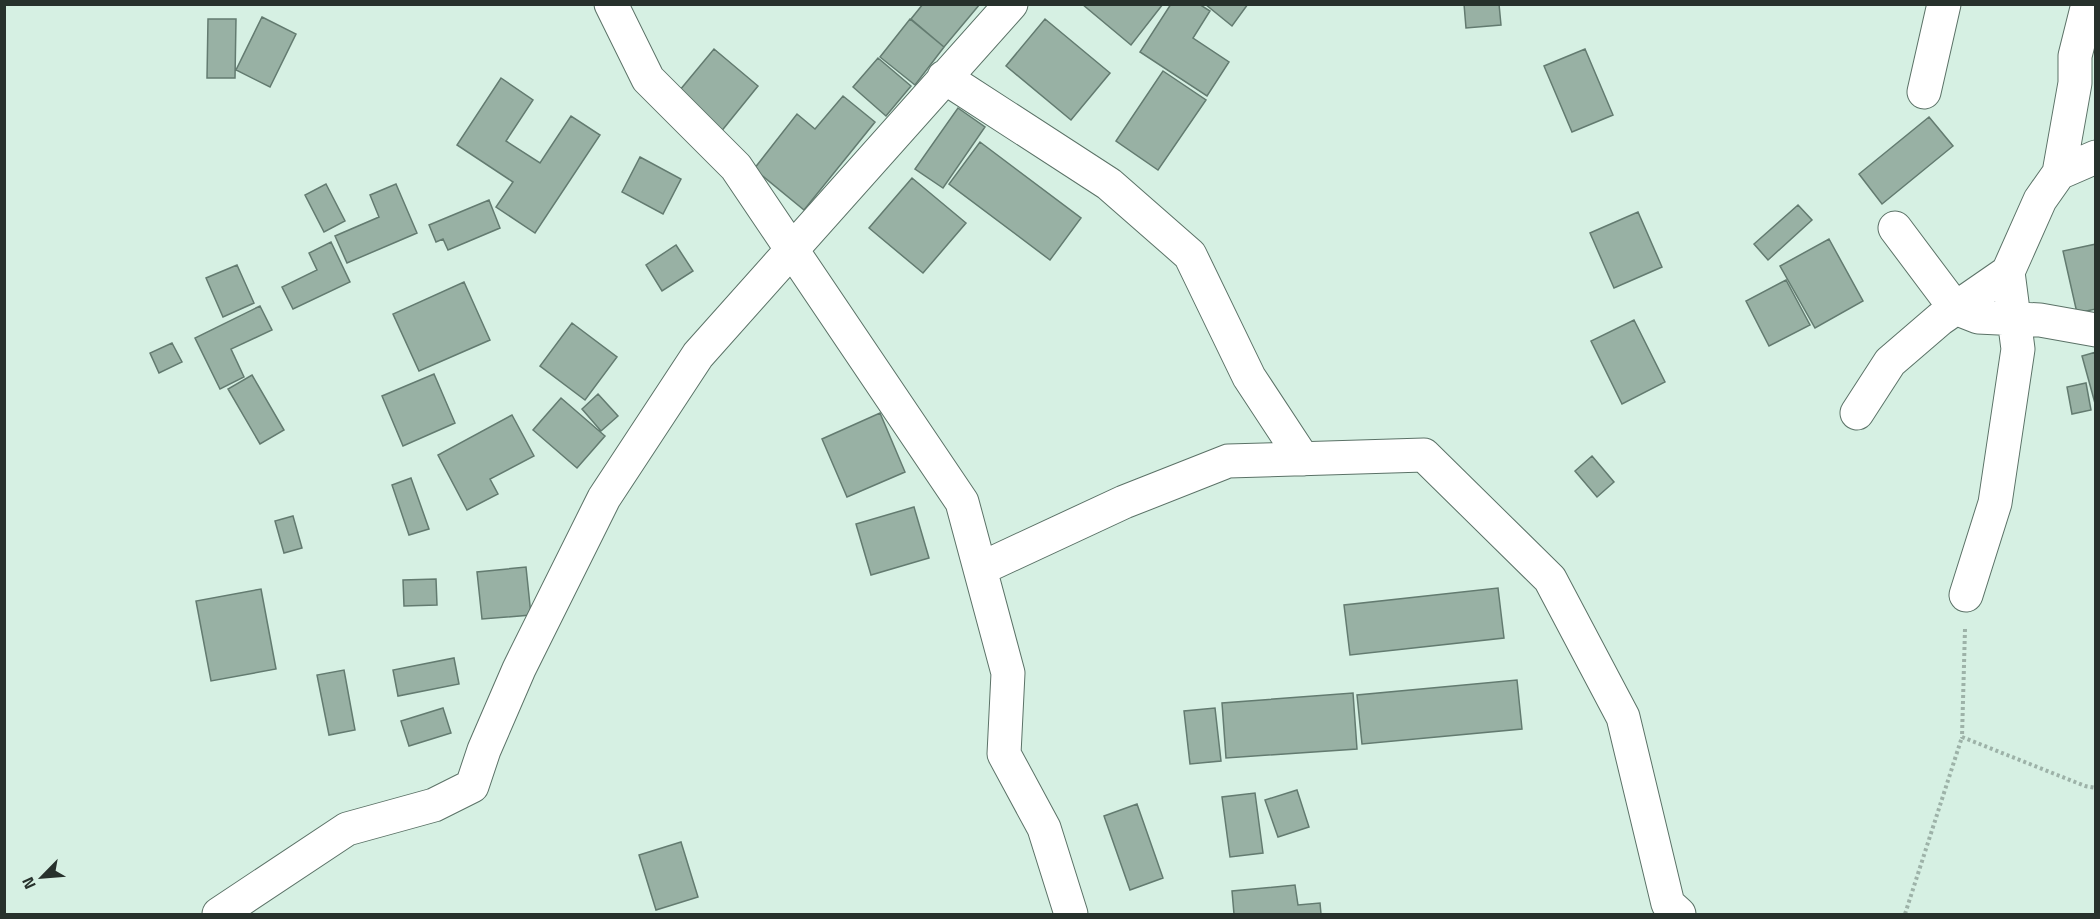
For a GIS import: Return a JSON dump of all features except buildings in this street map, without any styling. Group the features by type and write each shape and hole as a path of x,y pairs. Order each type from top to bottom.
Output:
{"street":[{"path":"611,4 648,79 736,167 962,502 1008,673 1004,754 1044,828 1071,915"},
{"path":"219,915 347,829 434,805 472,786 484,750 519,669 604,498 698,355 793,252 822,214 1011,4"},
{"path":"1924,92 1944,4"},
{"path":"1966,595 1995,503 2018,348 2008,272 2040,200 2059,173 2075,83 2075,56 2088,4"},
{"path":"944,76 1109,184 1190,255 1250,377 1303,459"},
{"path":"2059,173 2096,157"},
{"path":"1895,228 1954,308 1978,316 2040,320 2096,330"},
{"path":"1857,413 1890,362 1954,308 2008,272"},
{"path":"980,569 1124,502 1228,461 1424,455 1550,579 1623,717 1668,904 1679,915"}],"path":[{"path":"1905,915 1962,737 1966,595"},
{"path":"1962,737 2085,786 2096,788"}]}
